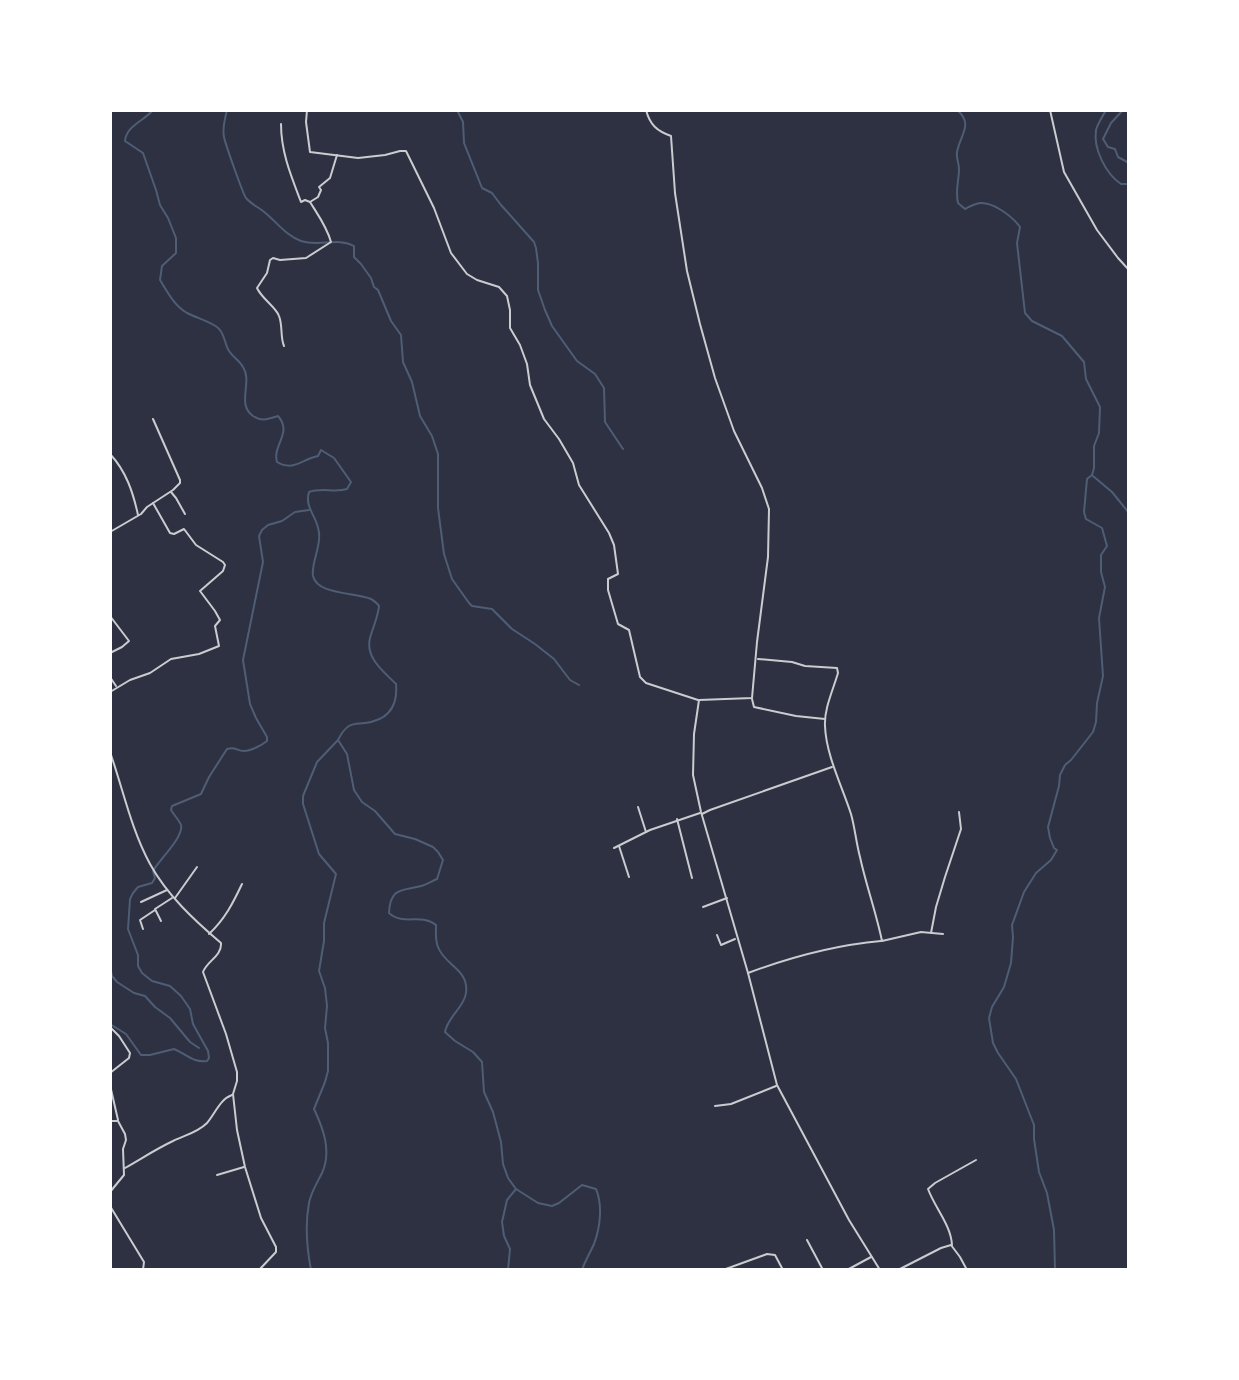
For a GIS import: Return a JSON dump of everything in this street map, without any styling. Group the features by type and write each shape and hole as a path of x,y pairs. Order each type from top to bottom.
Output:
{"street":[{"path":"307,110 309,150 312,153 358,158 385,155 400,150 406,152 435,208 451,253 467,274 499,287 504,292 510,310 510,328 527,363 530,385 544,419 566,450 573,463 580,489 612,541 618,574 608,579 608,590 618,624 629,630 640,677 646,683 699,700 752,698"},
{"path":"646,110 648,120 656,130 671,136 674,185 687,271 700,324 734,431 762,488 769,509 768,557 752,698 754,707 825,719"},
{"path":"1051,110 1064,173 1097,230 1129,270"},
{"path":"281,124 283,152 292,181 301,202 310,202 321,222 326,225 331,242 306,258 272,258 267,273 257,288 265,302 278,313 284,346"},
{"path":"310,202 318,197 319,187 330,178 337,154"},
{"path":"110,532 138,516 180,483 153,419"},
{"path":"110,454 129,483 138,516"},
{"path":"170,492 185,514"},
{"path":"110,692 130,680 150,673 174,657 178,659 199,654 219,646 215,626 220,620 200,591 225,565 196,545 184,529 170,533 153,503"},
{"path":"110,616 129,641 110,653"},
{"path":"757,659 837,668 838,673 825,719 829,752 853,822 882,941"},
{"path":"110,677 117,687"},
{"path":"699,700 694,734 693,775 701,813 748,973 777,1085 849,1220 880,1270"},
{"path":"110,752 150,865 173,898 222,946 203,972 237,1072 233,1094 244,1167 261,1218 276,1247 276,1252 259,1270"},
{"path":"614,848 677,820 834,766"},
{"path":"638,807 646,832"},
{"path":"931,933 936,907 961,829 959,812"},
{"path":"677,820 692,878"},
{"path":"619,845 629,877"},
{"path":"142,929 140,920 173,898 197,867"},
{"path":"209,934 230,909 242,884"},
{"path":"141,902 168,890"},
{"path":"703,907 727,898"},
{"path":"156,909 161,921"},
{"path":"748,973 824,950 863,942 882,941 921,932 943,934"},
{"path":"717,935 721,945 737,939"},
{"path":"110,1027 131,1053 129,1058 110,1073"},
{"path":"110,1085 118,1121 125,1137 124,1177 110,1192"},
{"path":"715,1106 731,1104 777,1085"},
{"path":"125,1168 174,1141 189,1136 214,1115 227,1096 233,1094"},
{"path":"110,1121 118,1121"},
{"path":"967,1270 952,1245 947,1226 928,1189 976,1160"},
{"path":"217,1175 244,1167"},
{"path":"110,1206 144,1262 143,1270"},
{"path":"807,1240 823,1270"},
{"path":"898,1270 952,1245"},
{"path":"723,1270 773,1254 783,1270"},
{"path":"848,1270 872,1257"}],"waterway":[{"path":"153,110 129,131 125,141 143,153 160,205 176,238 176,253 162,266 160,280 182,310 214,325 222,332 229,351 246,373 245,399 248,411 259,419 278,416 282,422 283,434 277,450 277,462 293,465 318,456 321,450 334,458 351,482 347,489 309,492 308,503 319,533 313,576 322,587 364,597 379,606 370,638 370,652 377,664 396,684 396,692 393,705 386,715 380,719 349,726 338,740 347,754 354,790 362,802 375,811 395,834 433,847 443,860 437,879 395,894 389,913 400,919 425,920 436,925 436,942 441,953 464,978 465,998 449,1021 445,1032 482,1062 484,1092 501,1142 503,1164 516,1189 538,1203 552,1206 582,1185 596,1189 600,1210 599,1224 594,1244 582,1270"},
{"path":"227,110 224,137 246,198 285,232 301,241 342,242 354,246 354,257 371,278 391,321 401,335 403,362 412,382 420,416 432,436 438,454 438,508 444,554 452,579 472,606 492,609 512,629 554,659 570,680 579,685"},
{"path":"457,110 463,122 464,143 482,188 492,193 534,242 538,263 538,290 545,310 552,326 577,361 595,374 604,388 605,422 623,449"},
{"path":"957,110 965,120 957,152 958,203 965,209 982,203 994,206 1020,227 1017,243 1025,313 1032,321 1062,336 1084,362 1086,379 1100,407 1099,433 1094,446 1094,468 1087,479 1084,512 1086,519 1102,528 1107,546 1101,555 1101,572 1105,587 1099,618 1103,676 1096,722 1093,732 1065,765 1060,775 1048,827 1050,838 1057,850 1051,860 1036,873 1024,892 1012,925 1011,963 1004,987 989,1018 993,1043 1016,1079 1034,1125 1039,1172 1047,1193 1054,1230 1055,1270"},
{"path":"1106,110 1096,130 1099,153 1115,180 1121,184 1129,184"},
{"path":"1123,110 1111,123 1103,139 1108,147 1115,149 1118,157 1129,163"},
{"path":"1093,476 1112,492 1129,513"},
{"path":"110,1024 126,1034 141,1055 174,1049 198,1061 207,1061 209,1058 193,1024 190,1009 181,996 170,986 152,981 138,966 138,955 128,929 130,899 138,887 152,883 155,878 153,871 179,836 181,825 171,810 172,806 201,794 227,749 247,751 267,741 250,704 243,660 263,562 259,536 268,525 282,521 295,512 309,510"},
{"path":"311,1270 307,1236 308,1211 311,1195 322,1173 326,1156 323,1132 314,1109 328,1071 325,1028 327,1006 319,971 324,923 336,874 319,854 303,804 303,796 317,762 338,740"},
{"path":"110,967 117,982 134,993 145,996 199,1048"},
{"path":"508,1270 510,1249 502,1222 507,1200 516,1189"}]}
